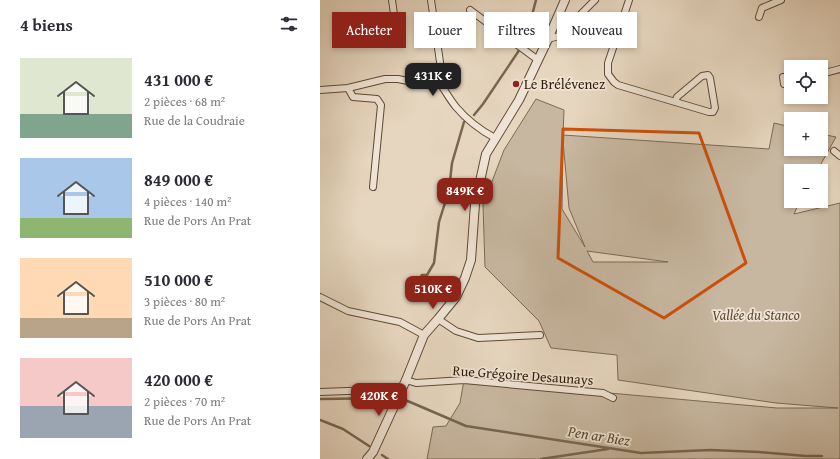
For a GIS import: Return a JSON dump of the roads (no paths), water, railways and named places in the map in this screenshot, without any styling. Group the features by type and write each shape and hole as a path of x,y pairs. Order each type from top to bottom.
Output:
{"street":[{"path":"392,0 394,12"},
{"path":"431,0 441,76 444,78 446,86 439,90 435,88 433,83"},
{"path":"549,37 565,0"},
{"path":"549,39 559,36 595,0"},
{"path":"629,0 608,63 608,74 618,85 675,102 709,112 713,112 715,108 710,78 708,75 702,76 697,80 677,97 675,102"},
{"path":"759,17 762,8 781,0"},
{"path":"470,10 538,60"},
{"path":"367,459 373,452 402,389 424,335 456,297 465,278 471,260 477,197 486,154 519,100 544,48"},
{"path":"828,72 840,69"},
{"path":"433,83 437,77 441,76"},
{"path":"783,77 784,84"},
{"path":"320,90 348,88 385,79 433,83"},
{"path":"348,88 353,97 377,99 381,105 373,187"},
{"path":"443,88 455,106 472,123 495,138"},
{"path":"834,151 840,156"},
{"path":"320,297 348,312 400,322 424,335"},
{"path":"438,319 456,330 478,338 540,336"},
{"name":"Rue Grégoire Desaunays","path":"406,380 416,383 464,380 603,393 613,398"},
{"path":"320,392 402,389"}],"waterway":[{"path":"533,12 536,0"},
{"path":"474,115 520,49"},
{"path":"410,300 416,283 422,275 427,275 434,263 439,222 449,190 452,163 464,122"},
{"name":"Pen ar Biez","path":"320,399 393,398"},
{"name":"Pen ar Biez","path":"402,399 466,426 641,453 710,450 822,456"},
{"path":"320,420 343,429 369,446"},
{"path":"541,459 608,449"},
{"path":"382,455 388,459"}],"place":[{"name":"Le Brélévenez","path":"516,84"}],"park label":[{"name":"Vallée du Stanco","path":"756,315"}]}
